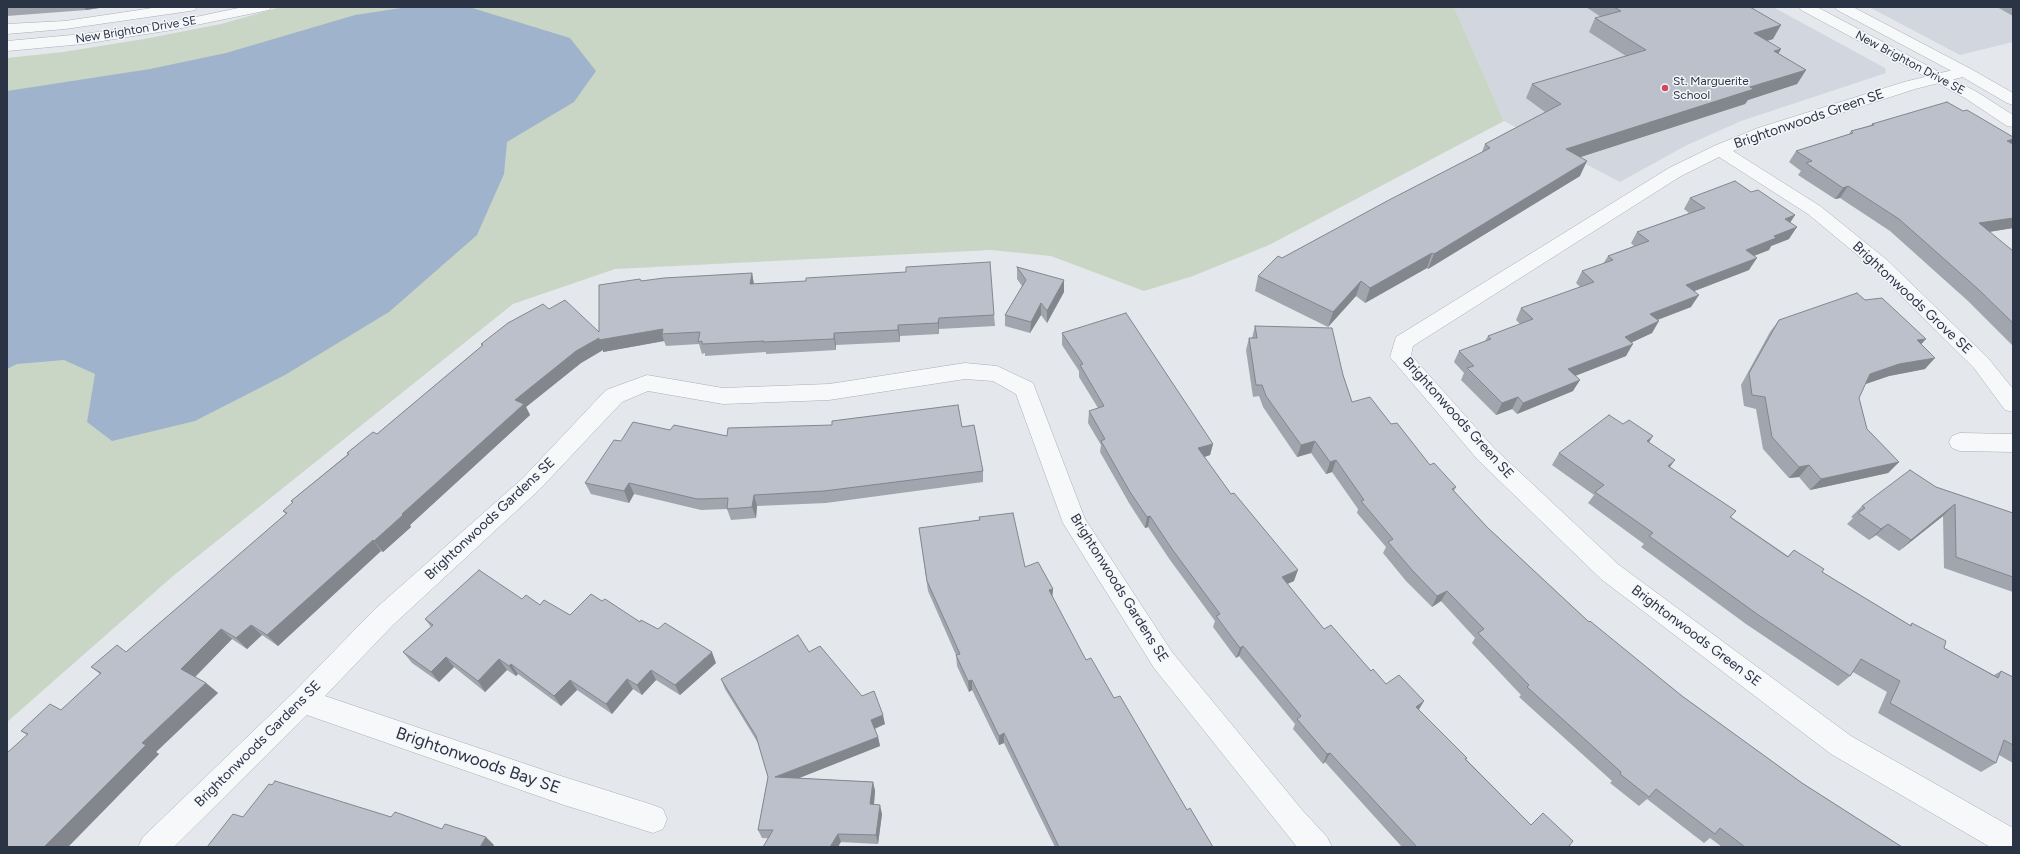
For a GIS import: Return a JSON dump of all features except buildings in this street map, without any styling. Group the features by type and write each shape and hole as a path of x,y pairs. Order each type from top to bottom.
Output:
{"street":[{"name":"New Brighton Drive SE","path":"7,29 66,25 190,7"},
{"name":"New Brighton Drive SE","path":"7,46 83,39 172,26 264,7"},
{"name":"New Brighton Drive SE","path":"1806,7 1971,95 2013,122"},
{"name":"New Brighton Drive SE","path":"1842,7 1965,72 2013,100"},
{"name":"Brightonwoods Green SE","path":"1965,72 1938,78 1764,132 1720,150 1675,172 1403,342 1400,357 1486,454 1610,572 1841,744 2013,844"},
{"name":"Brightonwoods Grove SE","path":"1720,150 1814,210 1880,264 1981,363 2013,404"},
{"name":"Brightonwoods Gardens SE","path":"154,847 303,701 384,617 531,484 614,396 647,383 723,396 829,392 965,371 997,374 1025,389 1075,523 1163,660 1293,821 1317,847"},
{"path":"1960,442 2013,443"},
{"name":"Brightonwoods Bay SE","path":"303,701 562,790 653,819"}],"shaded area":[{"name":"St. Marguerite School","path":"1454,7 1773,7 1885,68 1886,73 1741,121 1685,146 1620,182 1504,121"},
{"path":"1869,7 2013,7 2013,42 1960,55"}],"green space":[{"path":"281,7 1454,7 1504,121 1269,245 1193,276 1144,291 1051,256 991,250 615,269 513,304 173,576 7,722 7,58 63,52 144,39 221,24"}],"water":[{"path":"408,7 469,7 570,38 596,71 574,102 507,142 504,174 477,235 389,312 285,375 195,421 112,441 87,422 95,374 64,360 17,364 7,369 7,91 150,69 226,53 355,15"}],"place":[{"name":"St. Marguerite School","path":"1665,88"}]}
